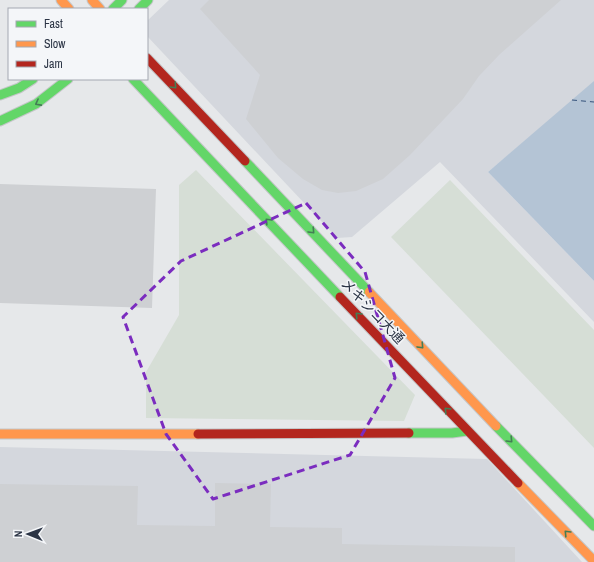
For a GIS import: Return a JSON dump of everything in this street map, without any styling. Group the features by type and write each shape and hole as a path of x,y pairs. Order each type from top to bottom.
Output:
{"street":[{"path":"61,0 68,8"},
{"path":"92,0 99,8"},
{"path":"114,8 122,0"},
{"path":"140,8 148,0"},
{"name":"メキシコ大通","path":"148,59 594,526"},
{"path":"0,95 19,88 31,80"},
{"path":"0,121 47,98 67,80"},
{"name":"メキシコ大通","path":"134,80 467,431 594,561"},
{"path":"0,434 452,433 467,431"}],"highlighted area":[{"path":"306,203 365,272 395,378 350,455 213,499 166,434 123,317 181,261"}],"shaded area":[{"path":"169,0 594,0 594,83 488,172 594,281 594,322 440,162 352,237 337,238 148,37 148,20"},
{"path":"196,170 415,395 404,421 146,418 146,372 179,315 179,185"},
{"path":"450,180 594,330 594,448 391,237"},
{"path":"0,447 487,459 582,562 0,562"}],"water":[{"path":"594,81 594,281 488,172"}],"building":[{"path":"209,0 561,0 500,54 479,76 463,99 410,155 383,179 356,191 338,193 322,190 303,179 278,158 246,119 260,75 200,9"},
{"path":"0,184 156,189 152,308 0,303"},
{"path":"215,483 271,484 270,527 342,528 342,544 515,547 515,562 0,562 0,484 138,486 137,525 215,526"}],"ferry route":[{"path":"572,100 594,102"}],"traffic: fast":[{"path":"114,8 122,0"},
{"path":"140,8 148,0"},
{"path":"0,95 19,88 31,80"},
{"path":"0,121 36,104 67,80"},
{"path":"134,80 340,297"},
{"path":"245,161 369,292"},
{"path":"496,426 594,526"},
{"path":"409,433 452,433 467,431"}],"traffic: slow":[{"path":"61,0 68,8"},
{"path":"92,0 99,8"},
{"path":"369,292 496,426"},
{"path":"0,434 198,434"},
{"path":"518,483 594,561"}],"traffic: jam":[{"path":"148,59 245,161"},
{"path":"340,297 518,483"},
{"path":"198,434 409,433"}]}
